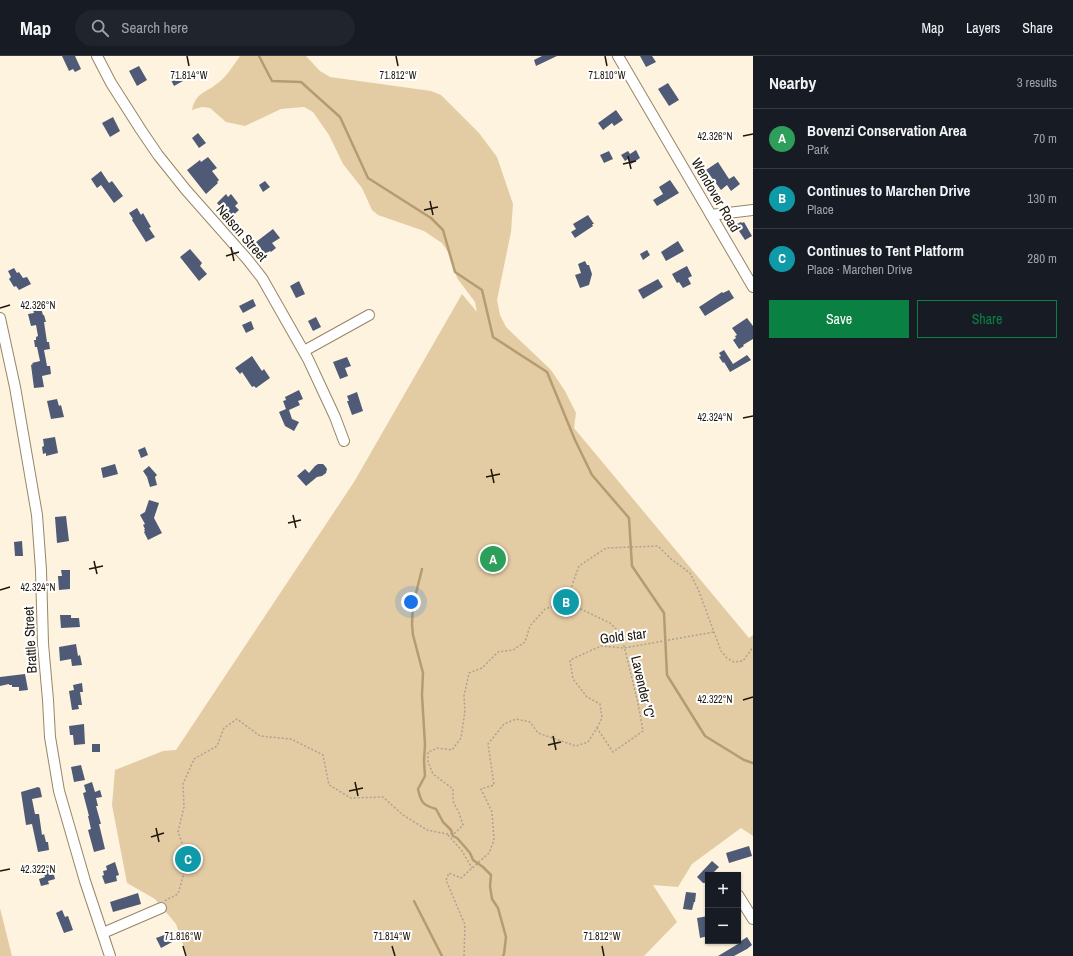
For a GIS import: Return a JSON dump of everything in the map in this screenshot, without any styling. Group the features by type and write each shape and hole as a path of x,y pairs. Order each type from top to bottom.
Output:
{"street":[{"name":"Nelson Street","path":"97,56 111,83 158,155 186,190 262,278 304,351 333,410 344,442"},
{"name":"Wendover Road","path":"618,56 753,287"},
{"path":"711,215 753,210"},
{"path":"304,351 369,315"},
{"name":"Brattle Street","path":"0,318 16,387 37,515 50,737 56,773 85,881 110,956"},
{"path":"741,900 753,919"},
{"path":"103,933 160,908"}],"path":[{"path":"160,908 166,900 178,894 188,860 178,832 184,807 183,784 194,759 217,746 224,728 237,719 260,736 291,739 323,755 330,784 351,798 383,798 403,815 427,830 447,834 455,833 463,825 453,801 453,789 433,774 428,762 428,752 438,748 452,750 461,738 465,711 464,696 469,673 482,668 498,652 513,650 525,642 530,626 544,609 566,602 579,566 606,548 658,546 671,559 690,573 698,589 721,651 727,658 734,662 743,660 753,647"},
{"name":"Lavender 'C'","path":"566,602 610,623 621,634 638,703 643,731 613,752 597,728"},
{"name":"Gold star","path":"597,728 602,718 600,704 587,697 573,679 570,660 601,646 624,648 714,632"},
{"path":"464,956 465,925 446,880 449,873 461,878 489,853 494,840 492,812 481,789 494,785 488,744 504,724 516,719 530,722 538,733 576,746 588,742 597,728"},
{"path":"447,834 462,851 472,868"}],"shaded area":[{"path":"240,56 306,56 320,71 330,77 431,91 441,95 479,133 497,157 513,204 511,232 497,300 500,315 506,327 551,370 565,391 576,413 574,428 749,638 753,635 753,836 741,828 692,864 678,887 653,885 677,922 644,956 187,956 176,924 155,899 127,883 112,805 115,770 163,751 176,750 354,482 462,294 477,312 475,302 457,278 450,255 442,243 424,231 378,215 372,210 362,188 343,164 329,135 313,112 304,107 281,109 245,126 226,122 210,108 202,107 192,110 199,96 221,80 230,71"},
{"path":"0,908 12,956 0,956"}],"building":[{"path":"62,56 75,56 81,69 75,72 73,69 69,71"},
{"path":"542,56 557,56 536,66 534,60"},
{"path":"640,56 652,56 656,62 646,67"},
{"path":"139,66 147,80 137,86 129,71"},
{"path":"179,73 183,81 174,86 170,78"},
{"path":"668,83 679,100 669,106 658,89"},
{"path":"616,110 623,120 614,126 612,123 603,130 598,123"},
{"path":"113,117 120,131 110,137 102,123"},
{"path":"198,133 206,143 199,148 192,138"},
{"path":"636,150 640,158 631,164 628,159 625,161 621,155 628,151 630,154"},
{"path":"609,151 613,159 604,163 600,155"},
{"path":"208,157 217,168 212,171 219,180 217,182 218,183 206,194 187,170 200,160 201,162"},
{"path":"718,162 729,179 734,176 740,184 731,191 727,185 721,190 706,170"},
{"path":"101,171 109,183 112,181 123,196 114,203 101,185 97,188 91,179"},
{"path":"670,180 679,193 657,206 653,200 663,194 659,187"},
{"path":"265,181 270,187 263,192 259,185"},
{"path":"226,194 228,197 231,194 238,203 235,206 239,210 230,218 217,203"},
{"path":"137,208 141,215 143,213 151,227 149,228 155,237 146,242 129,213"},
{"path":"588,215 594,224 592,224 593,226 575,238 571,232 576,229 573,224"},
{"path":"744,222 752,236 745,240 735,225"},
{"path":"273,229 280,238 272,243 276,248 265,254 256,242"},
{"path":"678,241 684,251 666,261 661,252"},
{"path":"190,249 202,263 200,266 207,274 199,281 180,257"},
{"path":"647,250 650,255 643,260 640,254"},
{"path":"585,261 587,265 589,265 592,274 589,285 580,288 575,275 581,273 578,264"},
{"path":"687,266 692,276 688,278 691,284 683,288 679,282 677,283 672,274"},
{"path":"14,268 23,278 27,277 31,284 19,290 16,286 14,287 9,279 11,277 8,271"},
{"path":"658,279 663,287 643,299 638,290"},
{"path":"299,281 305,294 296,298 290,286"},
{"path":"729,290 734,298 705,316 699,307 722,292 723,293"},
{"path":"253,299 256,306 243,313 239,306"},
{"path":"40,305 46,322 44,322 47,342 49,342 50,349 44,350 47,366 50,366 51,374 42,376 44,387 34,388 31,365 33,364 32,363 40,361 34,340 36,340 36,337 38,336 36,325 31,326 28,314 34,313 32,307"},
{"path":"316,317 321,327 313,331 308,321"},
{"path":"747,318 753,326 753,339 739,349 733,340 737,335 732,328"},
{"path":"251,321 254,329 246,333 242,325"},
{"path":"724,350 733,364 747,355 751,360 730,372 719,357 721,356 719,353"},
{"path":"252,356 262,371 264,369 270,378 256,388 254,386 252,387 242,372 240,374 235,368"},
{"path":"347,357 351,366 345,368 348,376 340,379 333,362"},
{"path":"299,390 303,399 298,401 300,405 289,410 292,419 299,422 294,431 285,426 279,412 286,409 283,401 286,400 285,397"},
{"path":"357,392 363,411 352,415 347,401 349,401 347,396"},
{"path":"57,399 59,406 61,405 64,417 51,419 47,401"},
{"path":"55,437 58,453 46,456 46,453 43,454 43,439"},
{"path":"145,447 148,455 141,458 138,450"},
{"path":"115,464 118,474 103,478 101,468"},
{"path":"318,464 323,464 325,466 327,469 326,473 317,477 306,486 297,476 305,469 309,473"},
{"path":"149,466 157,475 155,477 157,485 150,487 147,477 143,471"},
{"path":"149,500 159,503 154,518 162,533 148,540 144,532 145,529 143,525 145,524 140,515 145,512"},
{"path":"66,516 69,541 57,543 55,517"},
{"path":"22,541 23,556 15,556 14,542"},
{"path":"61,570 70,570 70,589 59,590 58,576 62,576"},
{"path":"60,615 71,615 71,618 79,618 80,627 61,628"},
{"path":"76,644 78,656 80,655 82,665 72,666 71,659 60,661 59,647"},
{"path":"25,674 28,690 19,691 19,687 12,687 12,685 9,684 0,686 0,677"},
{"path":"82,683 83,692 80,692 82,705 78,705 79,709 72,710 69,691 74,690 73,685"},
{"path":"84,724 85,744 74,745 73,735 70,735 69,726"},
{"path":"92,744 100,744 100,752 92,752"},
{"path":"81,765 85,780 74,782 71,767"},
{"path":"92,782 95,792 100,790 102,797 96,798 98,806 96,806 101,824 99,824 105,849 94,852 88,830 91,829 83,793 86,792 84,785"},
{"path":"38,787 40,788 42,797 32,799 35,814 39,814 42,835 44,834 46,842 48,842 49,850 38,852 32,824 26,825 21,792"},
{"path":"749,846 752,856 729,863 726,853"},
{"path":"712,861 719,867 714,872 705,872 705,883 697,877"},
{"path":"115,862 119,875 116,876 117,881 105,884 102,876 104,875 103,871 107,870 106,866"},
{"path":"52,867 55,879 48,881 49,884 41,886 39,879 45,877 43,869"},
{"path":"686,892 696,893 692,910 683,909"},
{"path":"138,893 141,904 113,912 110,902"},
{"path":"62,910 65,917 68,916 73,930 64,933 56,913"},
{"path":"705,917 705,937 700,938 697,918"},
{"path":"170,933 174,941 161,948 156,938"},
{"path":"747,937 752,945 734,956 718,956 738,944 741,944 741,941"}],"waterway":[{"path":"259,56 272,81 301,82 340,117 368,178 431,218 443,230 455,272 482,290 493,337 547,372 575,440 592,475 629,518 632,566 664,613 667,675 705,736 744,760 753,763"},
{"path":"422,569 413,605 412,624 413,635 423,673 422,695 425,776 418,789 423,803 436,809 443,822 451,830 453,836 457,838 465,847 473,860 491,875 490,886 492,899 498,908 506,937 503,956"},
{"path":"414,901 442,956"}],"place":[{"name":"Bovenzi Conservation Area","path":"493,559"},
{"name":"Continues to Marchen Drive","path":"566,602"},
{"name":"Continues to Tent Platform","path":"188,859"}]}
